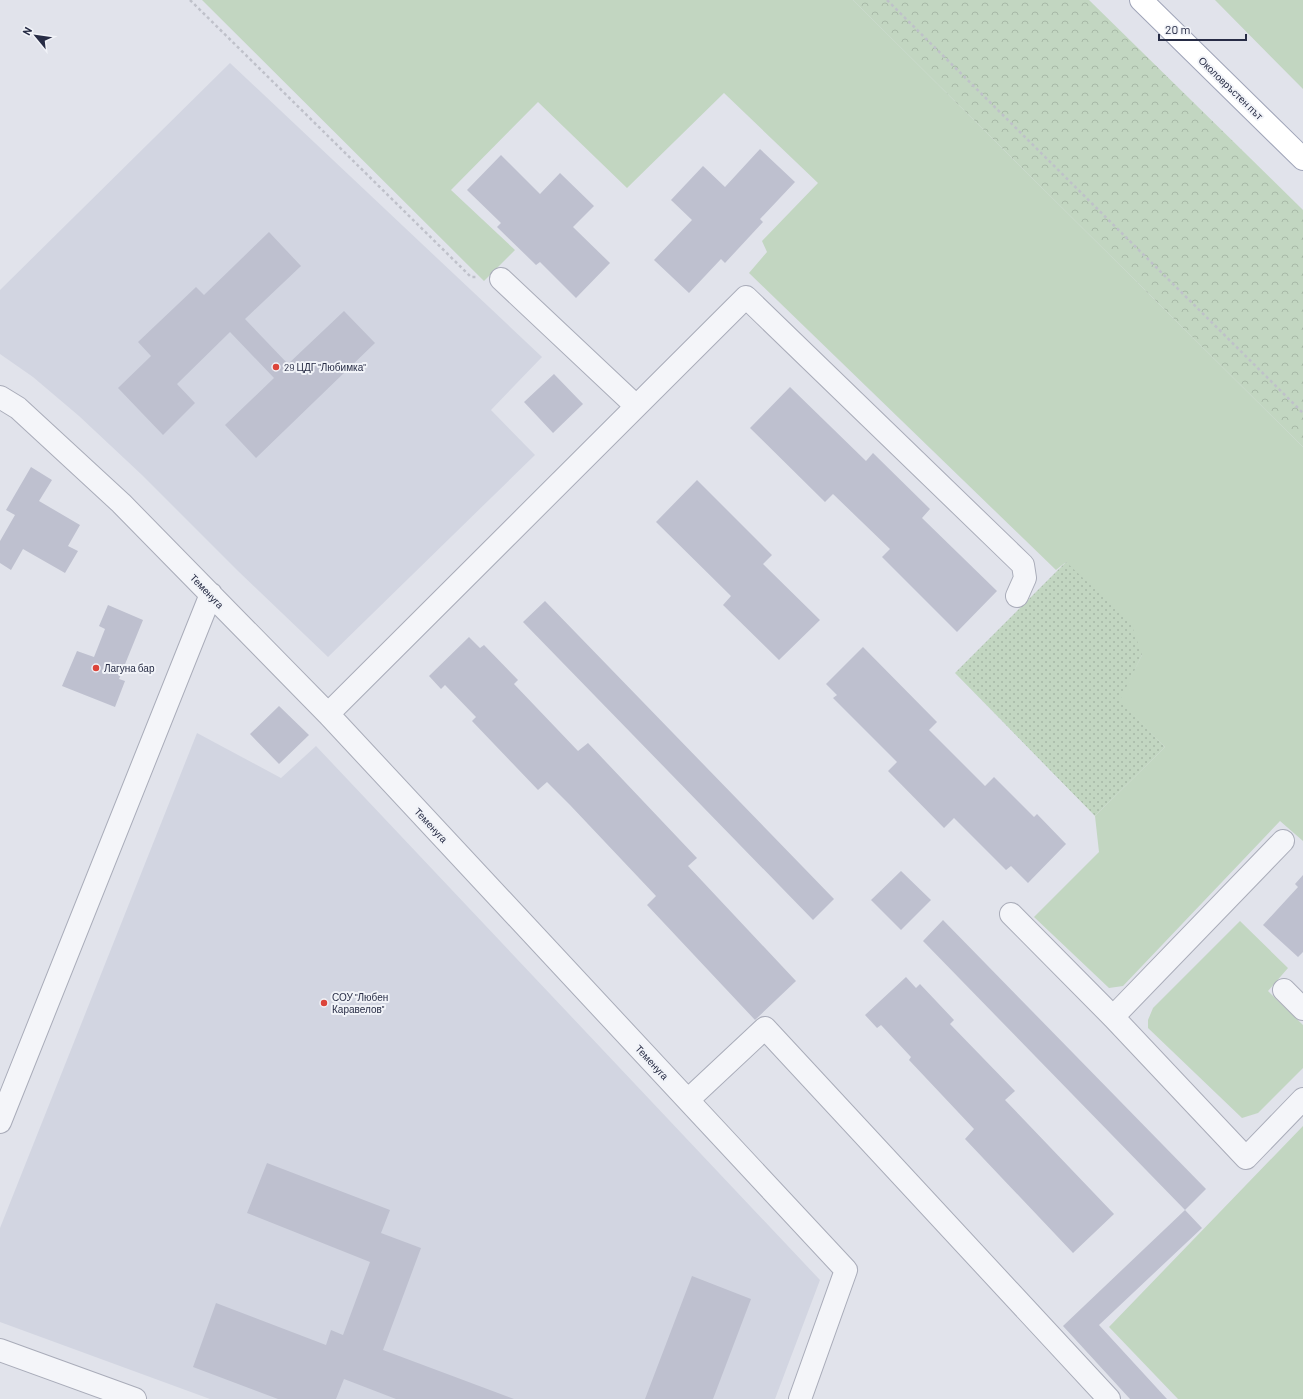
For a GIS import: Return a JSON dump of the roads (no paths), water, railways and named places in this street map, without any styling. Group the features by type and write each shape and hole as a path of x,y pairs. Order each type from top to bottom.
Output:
{"main road":[{"name":"Околовръстен път","path":"1141,0 1303,159"}],"street":[{"path":"500,279 636,406"},
{"path":"328,714 746,297 1023,565 1024,578 1017,596"},
{"name":"Теменуга","path":"0,397 18,408 122,503 328,714 846,1270 800,1399"},
{"path":"0,1122 211,594"},
{"path":"1113,1017 1283,840"},
{"path":"1011,914 1113,1017 1246,1158 1303,1100"},
{"path":"1284,990 1303,1008"},
{"path":"688,1100 765,1028 1109,1399"},
{"path":"0,1350 135,1399"}],"place":[{"name":"29 ЦДГ \"Любимка\"","path":"276,367"},
{"name":"Лагуна бар","path":"96,668"},
{"name":"СОУ \"Любен Каравелов\"","path":"324,1003"}]}
